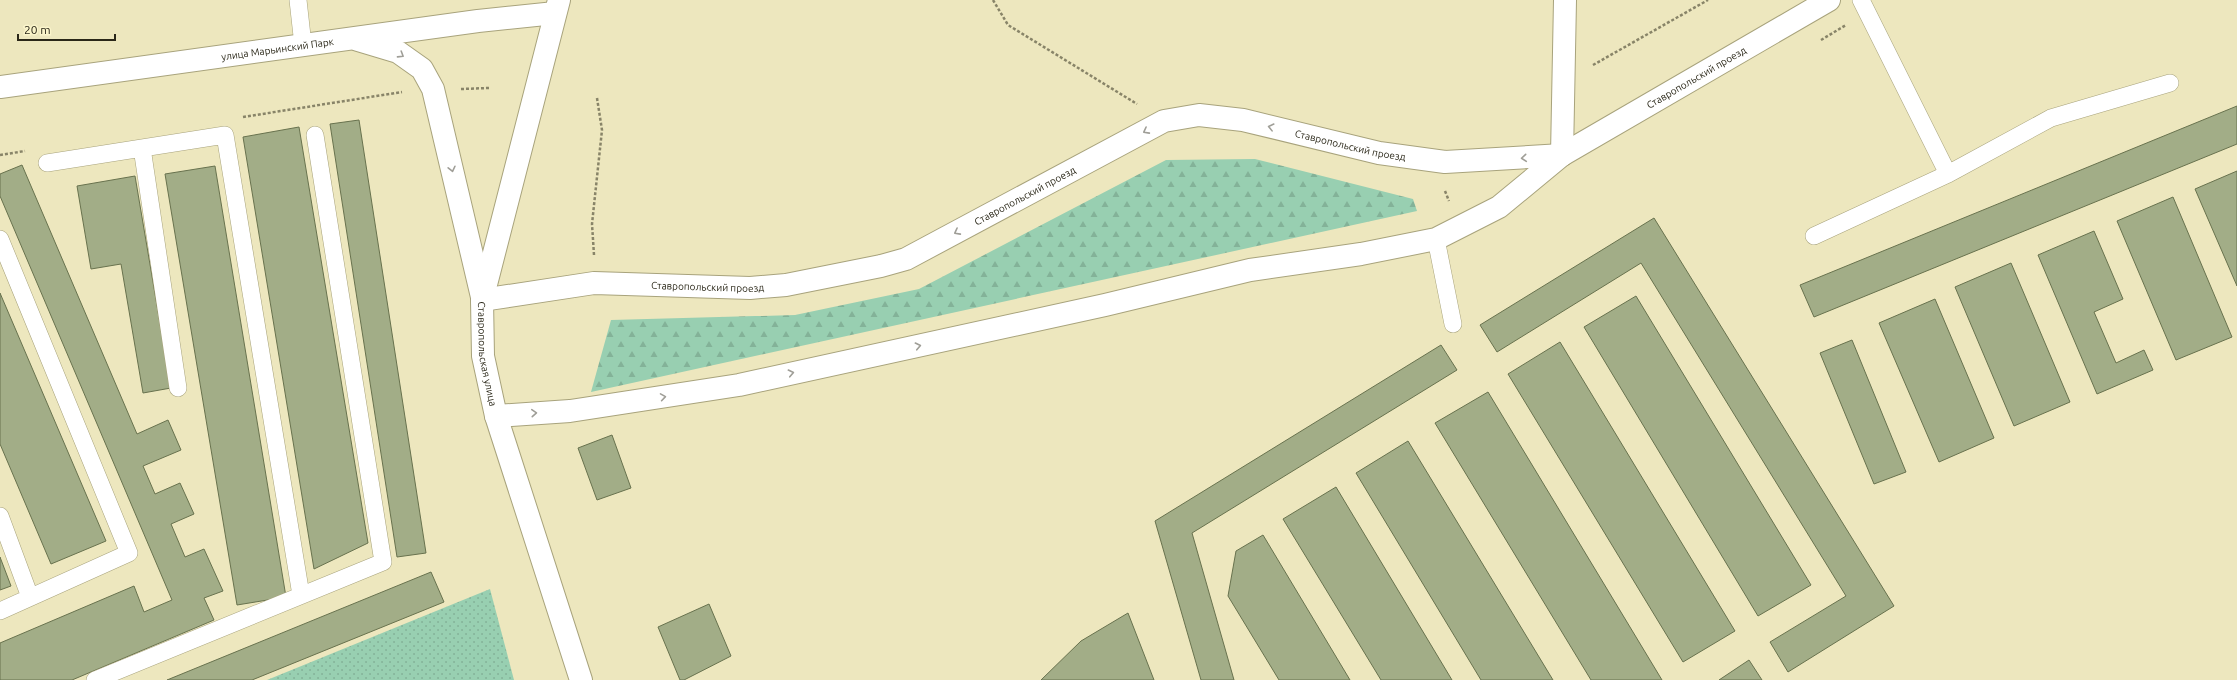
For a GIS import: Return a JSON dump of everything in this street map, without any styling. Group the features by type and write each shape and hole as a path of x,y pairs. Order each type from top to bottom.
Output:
{"street":[{"path":"1562,155 1564,0"},
{"name":"Ставропольский проезд","path":"496,416 570,411 739,385 1105,305 1250,270 1361,254 1436,239 1499,207 1562,155 1829,0"},
{"name":"улица Марьинский Парк","path":"0,87 478,21 557,7"},
{"name":"Ставропольская улица","path":"557,7 537,90 482,300 483,356 496,416 580,680"},
{"path":"351,38 398,52 422,70 433,90 482,300"},
{"name":"Ставропольский проезд","path":"482,300 594,283 750,288 786,285 881,266 906,259 1164,121 1199,115 1243,120 1379,153 1445,162 1562,155"}],"lane":[{"path":"298,0 303,45"},
{"path":"1861,0 1948,174"},
{"path":"1814,236 1948,174 2051,118 2170,83"},
{"path":"96,680 383,562 315,135"},
{"path":"47,163 225,136 300,596"},
{"path":"142,148 178,388"},
{"path":"0,239 129,553 0,611"},
{"path":"1436,239 1453,324"},
{"path":"0,516 30,597"}],"path":[{"path":"993,0 1008,25 1164,121"},
{"path":"1563,82 1708,0"},
{"path":"594,283 592,224 602,130 597,98"},
{"path":"1444,187 1457,228"}],"green space":[{"path":"1255,159 1413,199 1417,211 591,392 611,320 795,315 919,289 1166,160"},
{"path":"490,589 514,680 267,680"}],"building":[{"path":"2237,106 2237,144 1814,317 1800,285"},
{"path":"359,120 426,553 397,557 330,124"},
{"path":"299,127 368,543 314,569 243,137"},
{"path":"22,165 137,434 168,420 181,450 143,466 155,494 180,483 194,514 171,524 185,557 204,549 223,591 204,598 214,620 72,680 0,680 0,643 134,586 144,612 172,600 0,196 0,174"},
{"path":"215,166 286,597 237,605 165,174"},
{"path":"2237,171 2237,286 2195,189"},
{"path":"135,176 171,388 143,393 121,264 91,269 77,186"},
{"path":"2173,197 2232,337 2176,360 2117,221"},
{"path":"1654,218 1894,606 1788,672 1770,642 1846,596 1641,263 1497,352 1480,325"},
{"path":"2094,231 2123,299 2094,312 2116,363 2144,350 2153,370 2097,394 2038,255"},
{"path":"2011,263 2070,402 2014,426 1955,287"},
{"path":"0,293 106,541 51,564 0,444"},
{"path":"1636,296 1811,585 1758,616 1584,327"},
{"path":"1935,299 1994,438 1939,462 1879,323"},
{"path":"1852,340 1906,472 1874,484 1820,353"},
{"path":"1560,342 1735,631 1683,662 1508,374"},
{"path":"1441,345 1457,370 1192,533 1234,680 1201,680 1155,521"},
{"path":"1488,392 1662,680 1591,680 1435,423"},
{"path":"612,435 631,488 597,500 578,448"},
{"path":"1408,441 1553,680 1481,680 1356,473"},
{"path":"1336,487 1452,680 1381,680 1283,519"},
{"path":"1263,535 1350,680 1279,680 1228,596 1236,551"},
{"path":"0,557 11,586 0,590"},
{"path":"431,572 444,602 252,680 167,680"},
{"path":"709,604 731,656 684,680 680,680 658,627"},
{"path":"1128,613 1154,680 1041,680 1081,641"},
{"path":"1749,660 1762,680 1719,680"}]}
